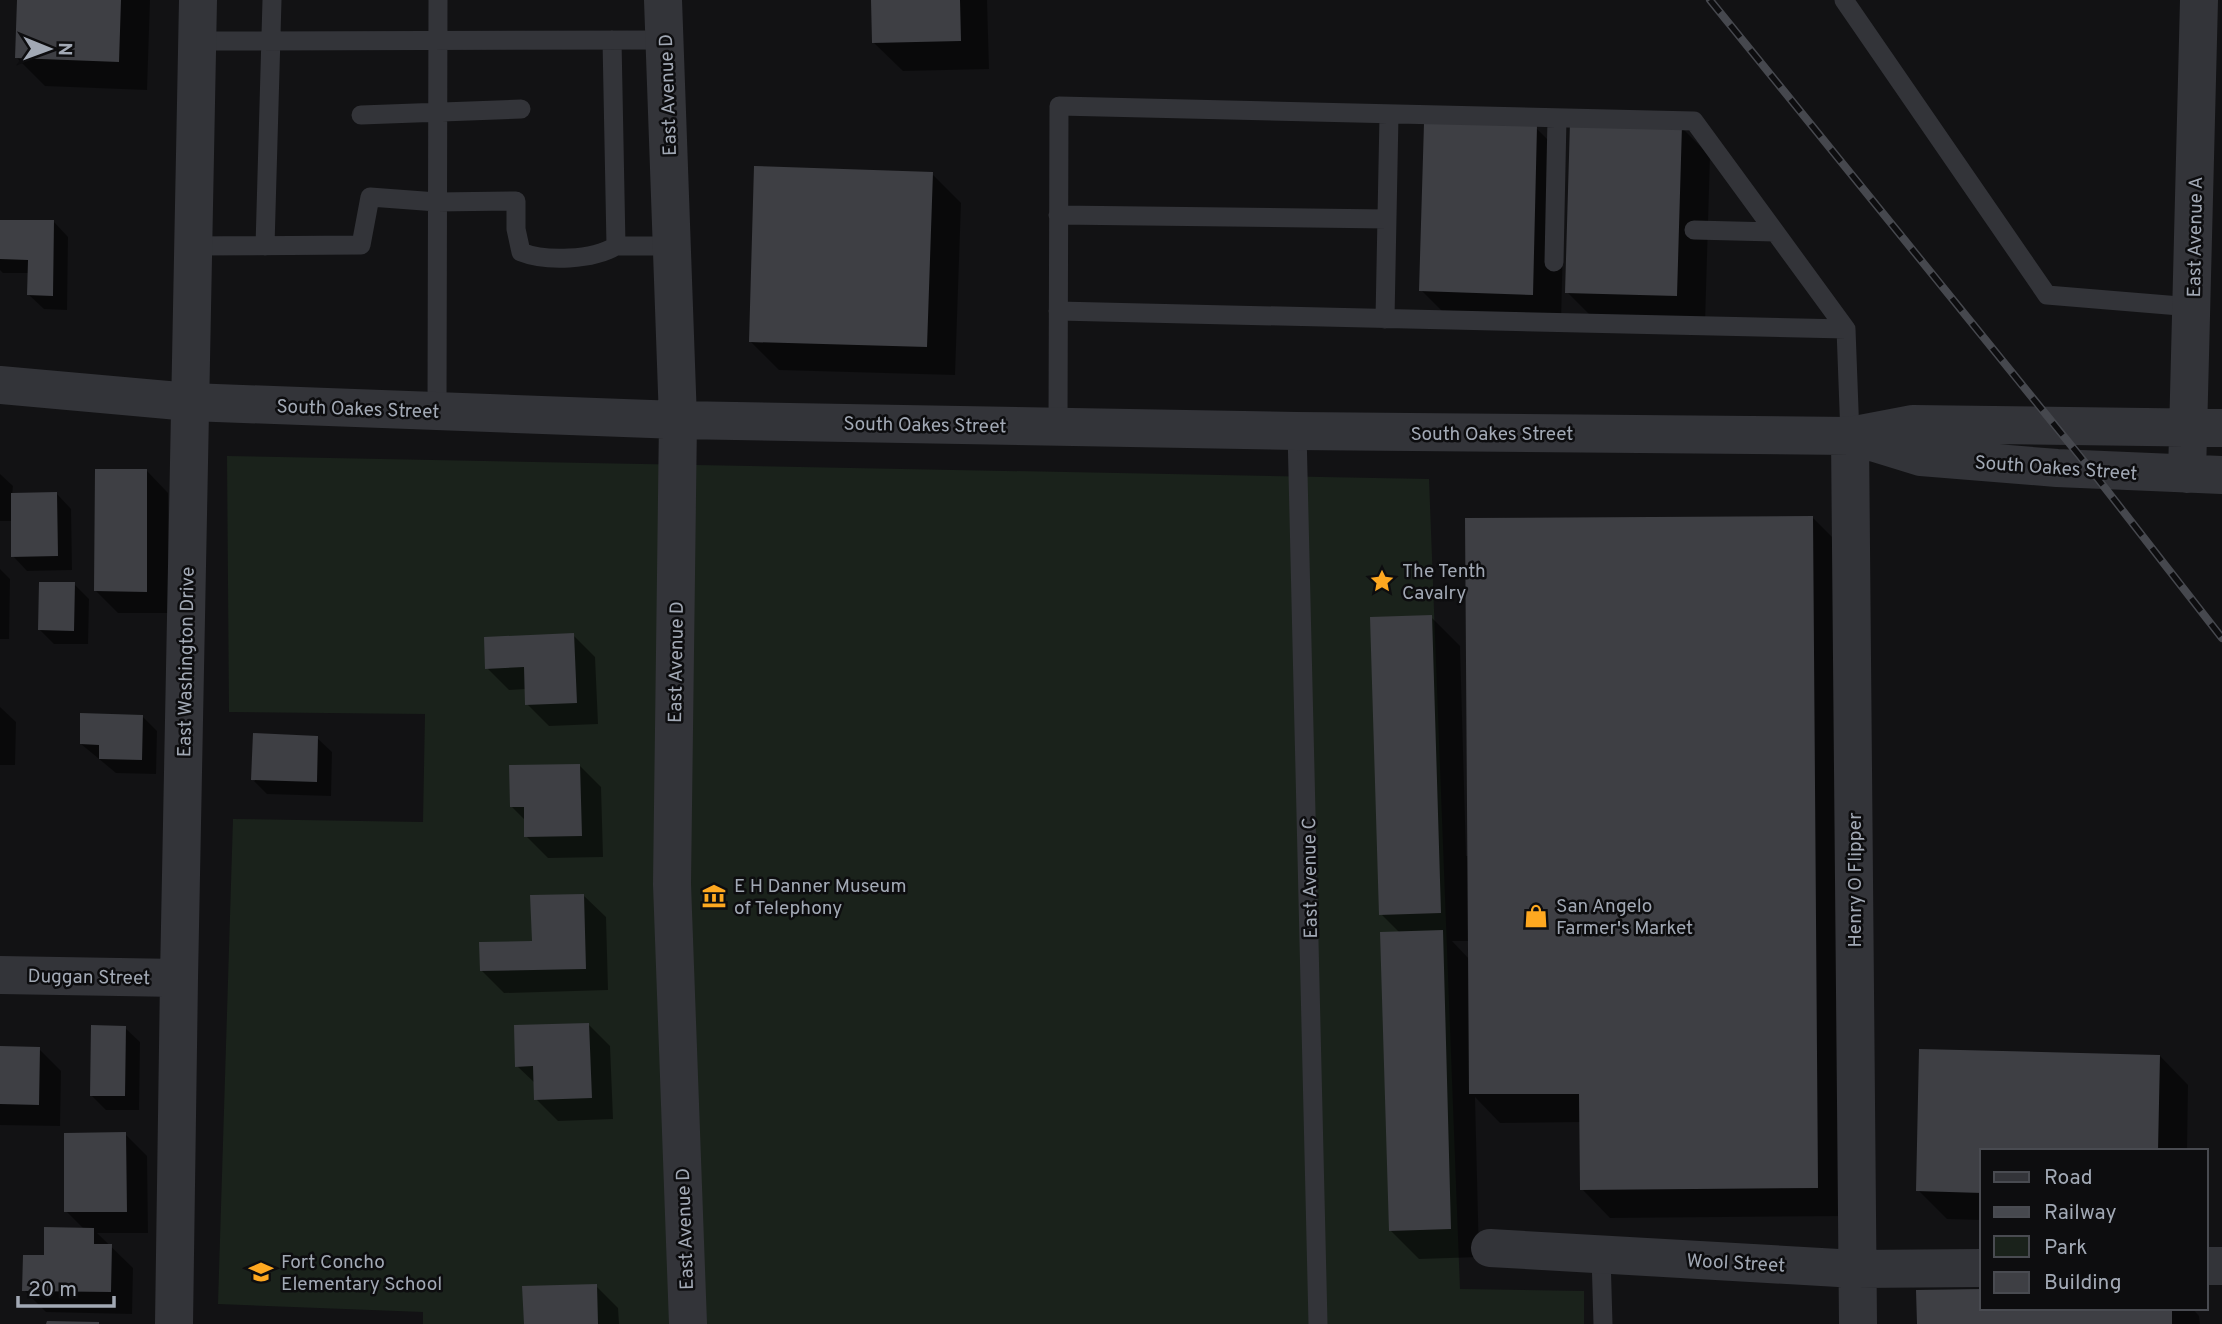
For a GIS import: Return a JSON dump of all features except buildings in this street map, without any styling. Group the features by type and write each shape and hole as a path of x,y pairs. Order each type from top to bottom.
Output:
{"street":[{"name":"East Washington Drive","path":"174,1324 178,978 198,0"},
{"name":"East Avenue D","path":"663,0 678,420 672,884 688,1324"},
{"name":"East Avenue A","path":"2199,0 2209,110 2192,307 2205,428 2204,475"},
{"name":"South Oakes Street","path":"0,385 190,402 678,420 1297,431 1850,436 1913,424 2205,428"},
{"name":"South Oakes Street","path":"1850,436 1921,457 2057,468 2204,475"},
{"name":"Henry O Flipper","path":"1850,436 1858,1324"},
{"name":"Duggan Street","path":"0,975 178,978"},
{"name":"Wool Street","path":"1490,1248 1856,1269 1980,1268"}],"lane":[{"path":"265,246 272,0"},
{"path":"437,411 438,0"},
{"path":"1844,0 2047,295 2192,307"},
{"path":"612,40 616,246"},
{"path":"198,41 665,40"},
{"path":"1058,427 1059,106 1694,121 1846,330 1850,436"},
{"path":"361,115 521,109"},
{"path":"1385,319 1389,115"},
{"path":"1554,262 1557,118"},
{"path":"193,246 361,245 370,197 437,202 516,201 516,229 521,252 534,257 588,256 605,253 616,246 672,246"},
{"path":"1058,215 1387,219"},
{"path":"1694,230 1775,232"},
{"path":"1058,311 1846,330"},
{"name":"East Avenue C","path":"1297,431 1318,1324"},
{"path":"1601,1255 1603,1324"}],"green space":[{"path":"227,456 1429,479 1460,1289 1584,1291 1584,1324 423,1324 423,1312 218,1304 233,819 423,822 425,714 229,712"}],"railway":[{"path":"1710,0 2091,470 2222,638"}],"place":[{"name":"The Tenth Cavalry","path":"1382,581"},
{"name":"E H Danner Museum of Telephony","path":"714,896"},
{"name":"San Angelo Farmer's Market","path":"1536,916"},
{"name":"Fort Concho Elementary School","path":"261,1272"}]}
